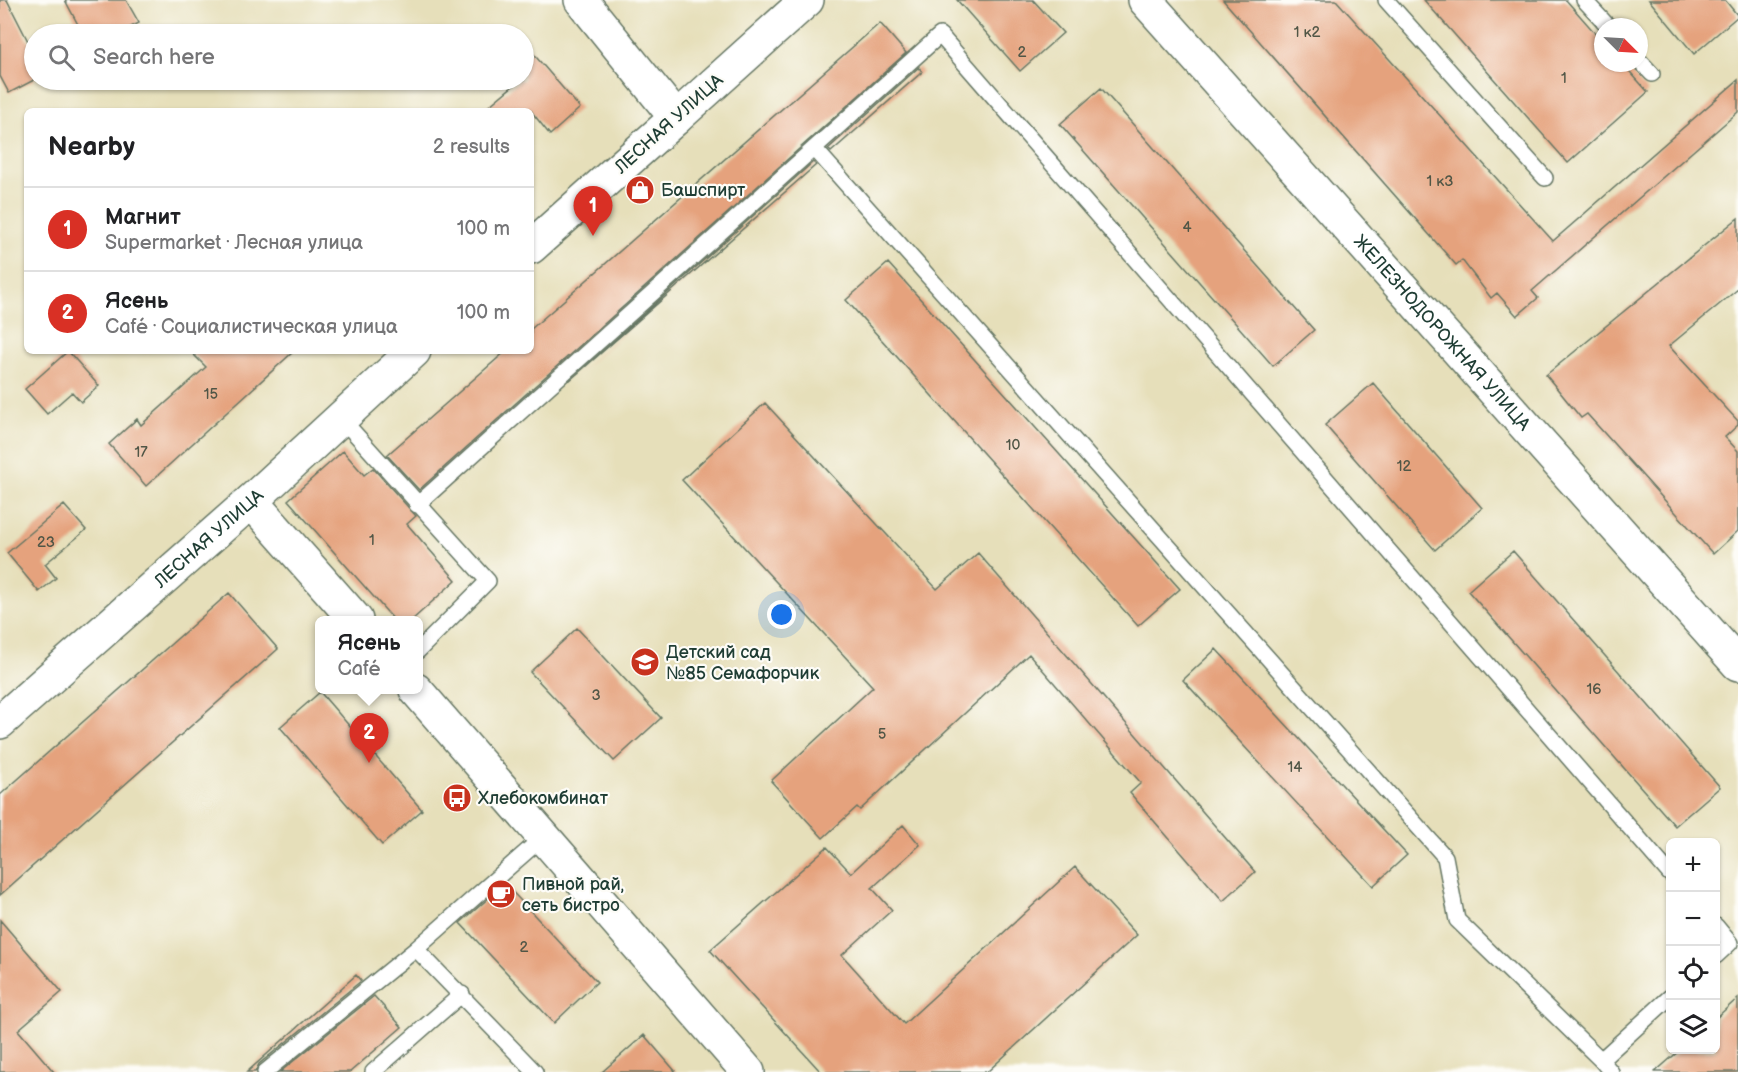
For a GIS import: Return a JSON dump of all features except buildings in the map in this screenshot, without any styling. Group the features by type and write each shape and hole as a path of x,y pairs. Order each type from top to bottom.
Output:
{"main road":[{"path":"581,0 676,118"},
{"name":"ЛЕСНАЯ УЛИЦА","path":"534,244 807,0"},
{"name":"ЖЕЛЕЗНОДОРОЖНАЯ УЛИЦА","path":"1145,0 1738,664"},
{"name":"ЛЕСНАЯ УЛИЦА","path":"0,722 251,501 411,354"},
{"path":"251,501 352,616"},
{"path":"419,694 748,1072"}],"lane":[{"path":"1386,0 1545,178"},
{"path":"1584,0 1601,18"},
{"path":"417,505 940,35 1666,868"},
{"path":"1648,70 1652,74"},
{"path":"814,148 1445,857 1457,920 1606,1066 1668,1000"},
{"path":"340,417 488,581 423,646"},
{"path":"265,1072 416,949 542,837"},
{"path":"1720,931 1730,943 1720,952"},
{"path":"416,949 535,1072"},
{"path":"373,1072 462,994"}],"place":[{"name":"Башспирт","path":"640,190"},
{"name":"Магнит","path":"593,236"},
{"name":"Детский сад №85 Семафорчик","path":"645,662"},
{"name":"Ясень","path":"369,763"},
{"name":"Хлебокомбинат","path":"457,798"},
{"name":"Пивной рай, сеть бистро","path":"501,894"}]}
